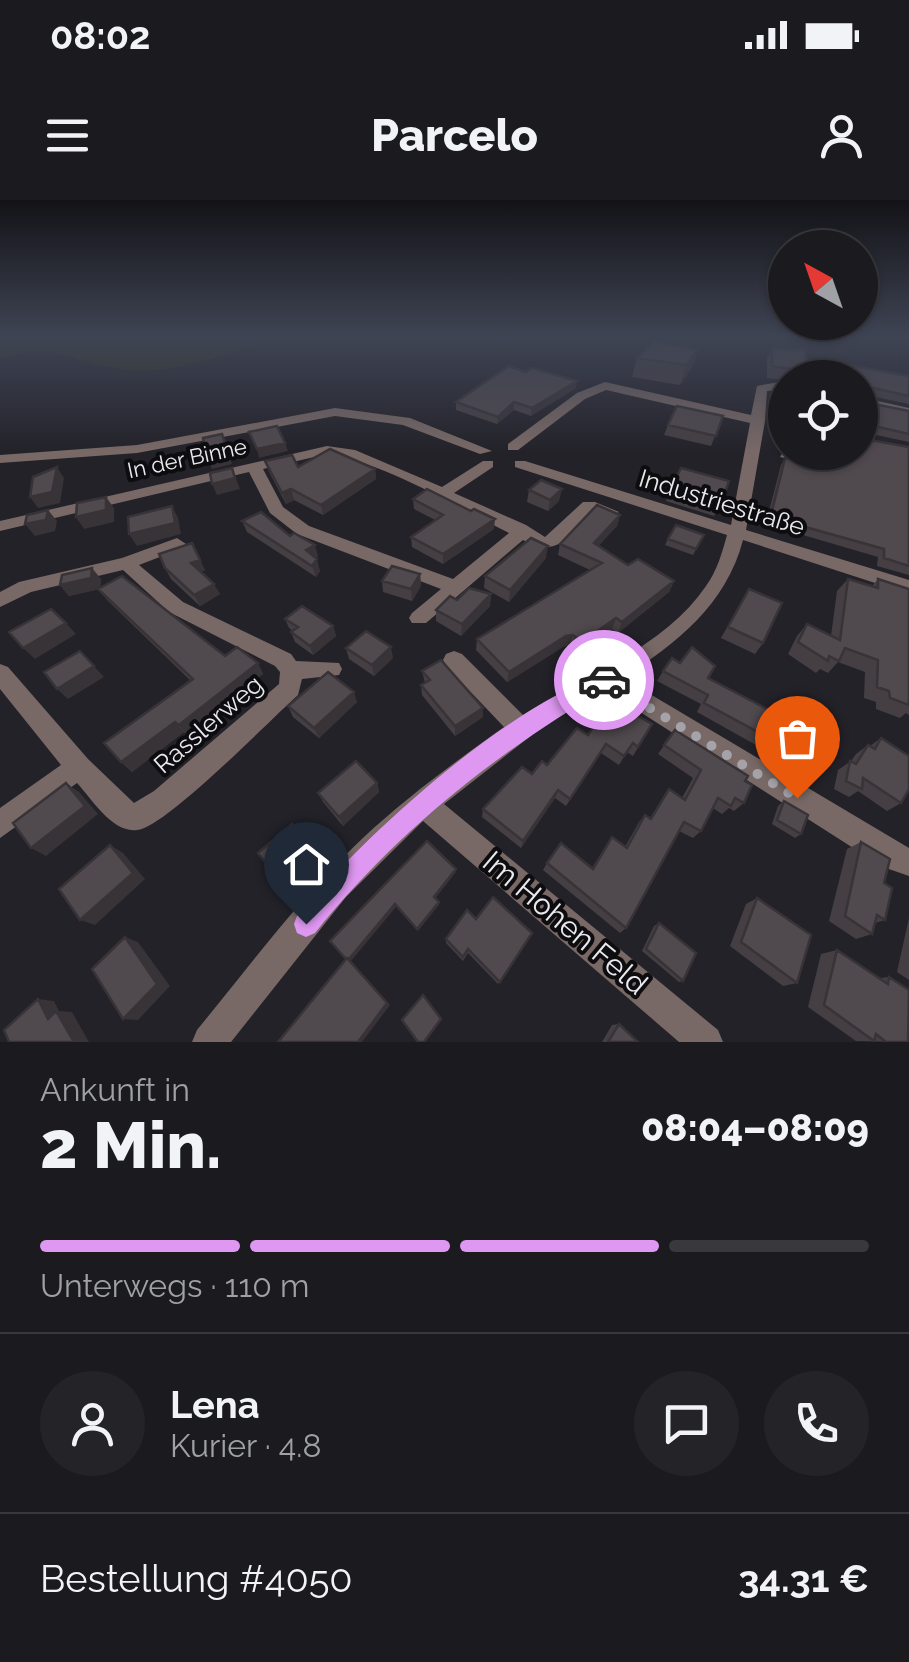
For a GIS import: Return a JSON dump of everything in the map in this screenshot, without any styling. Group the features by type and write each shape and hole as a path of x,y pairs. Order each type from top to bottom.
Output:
{"street":[{"path":"209,1042 354,866 520,728 645,656 712,592 736,532 759,421 761,388 768,384"},
{"path":"442,493 486,457 513,448 581,396 605,386 759,421"},
{"path":"878,405 909,412"},
{"path":"0,460 137,449 336,412 405,421 486,457"},
{"path":"513,448 524,457 520,464"},
{"name":"In der Binne","path":"0,526 339,450 520,530"},
{"name":"Industriestraße","path":"486,457 502,468 520,464 909,587"},
{"path":"254,467 276,510 304,530 455,587"},
{"path":"570,498 611,512"},
{"path":"418,618 516,539 520,530 544,544 555,540 589,505"},
{"path":"0,600 26,586 126,563 177,544"},
{"name":"Rasslerweg","path":"79,767 124,815 137,817 163,800 290,688 291,670 283,660 176,607 126,563"},
{"path":"454,660 520,728"},
{"path":"291,670 331,668"},
{"path":"0,673 79,767 0,824"},
{"path":"606,679 893,857 909,862"},
{"name":"Im Hohen Feld","path":"424,804 706,1042"}],"building":[{"path":"495,375 557,375 577,381 532,408 514,402 498,417 456,402"},
{"path":"878,375 909,376 909,396 878,389"},
{"path":"878,405 909,411 909,434 878,427"},
{"path":"677,406 723,416 716,436 668,425"},
{"path":"277,426 285,443 257,449 249,432"},
{"path":"222,434 228,453 207,458 203,438"},
{"path":"878,441 909,447 909,566 884,558 884,549 791,523 792,517 772,511 782,470 878,470"},
{"path":"330,449 375,469 321,505 291,489 282,493 265,461 292,455 298,467"},
{"path":"57,467 52,492 30,497 33,477"},
{"path":"232,468 235,478 212,484 210,473"},
{"path":"681,468 729,481 723,499 673,484"},
{"path":"541,480 562,489 550,500 529,490"},
{"path":"427,489 495,519 443,554 411,537 443,515 413,499"},
{"path":"106,497 106,510 76,517 77,503"},
{"path":"597,505 620,515 594,543 628,565 638,559 674,581 622,622 616,618 582,642 573,635 566,636 509,672 477,639 602,563 560,544"},
{"path":"172,506 175,523 129,534 128,517"},
{"path":"48,510 46,520 25,524 27,515"},
{"path":"261,512 290,536 294,533 315,545 306,550 317,559 312,566 242,521"},
{"path":"676,525 704,535 696,549 668,539"},
{"path":"531,538 548,546 510,590 485,576"},
{"path":"192,543 200,560 191,563 214,584 194,595 165,568 159,554"},
{"path":"392,566 420,574 411,589 382,581"},
{"path":"92,568 91,578 60,585 62,575"},
{"path":"122,576 225,656 237,647 258,663 179,725 175,722 121,762 104,743 193,679 98,589"},
{"path":"848,579 878,588 878,579 909,589 909,705 890,698 889,691 877,687 878,660 845,648 839,661 829,656 828,661 798,642 807,624 840,640"},
{"path":"469,588 491,594 462,624 436,610 450,596 457,600"},
{"path":"749,589 782,603 763,643 728,627"},
{"path":"302,606 333,626 310,646 291,632 298,627 285,619"},
{"path":"51,609 66,623 23,648 9,632"},
{"path":"366,631 391,647 372,665 346,648"},
{"path":"692,647 715,666 708,678 786,719 795,700 833,720 829,730 836,734 830,751 822,747 819,757 787,739 784,746 704,703 708,695 663,671 672,658 680,663"},
{"path":"80,651 94,666 57,689 44,672"},
{"path":"441,660 483,708 455,726 421,685 430,680 422,671"},
{"path":"328,672 354,692 314,728 288,706"},
{"path":"623,698 642,709 638,716 652,724 638,747 633,743 624,756 606,744 570,799 558,790 523,841 483,809 522,767 532,774 542,761 547,765 577,728 588,735 596,723 601,727"},
{"path":"675,730 748,776 745,781 752,785 744,803 735,798 731,806 718,798 701,831 684,822 626,928 547,863 561,843 593,869 612,837 627,848 645,815 651,819 669,789 685,800 701,770 664,745"},
{"path":"881,738 909,756 909,789 901,803 863,778 862,789 846,781 850,761 856,764 868,745 875,749"},
{"path":"356,761 377,783 339,817 318,793"},
{"path":"66,783 85,806 31,848 13,823"},
{"path":"784,801 808,815 801,834 777,820"},
{"path":"292,824 314,850 280,881 258,853"},
{"path":"427,841 456,869 434,897 439,902 417,929 395,904 346,959 330,941"},
{"path":"861,842 890,859 884,883 892,888 885,920 877,915 872,934 845,916"},
{"path":"110,845 133,873 80,920 59,889"},
{"path":"493,897 532,933 500,982 468,949 463,957 446,939 467,910 476,919"},
{"path":"757,898 811,935 797,983 741,942"},
{"path":"659,923 696,953 683,981 646,949"},
{"path":"125,937 157,984 123,1019 92,969"},
{"path":"837,950 888,984 889,977 909,990 908,1042 886,1042 876,1034 874,1041 824,1005"},
{"path":"347,958 387,1003 358,1042 278,1042"},
{"path":"423,995 441,1019 424,1042 418,1042 402,1020"},
{"path":"38,999 48,1019 56,1011 74,1042 9,1042 4,1030"},
{"path":"619,1024 638,1042 608,1042"}],"way so far":[{"path":"604,680 797,798"}],"route":[{"path":"306,924 354,866 424,804 520,728 604,680"}]}
